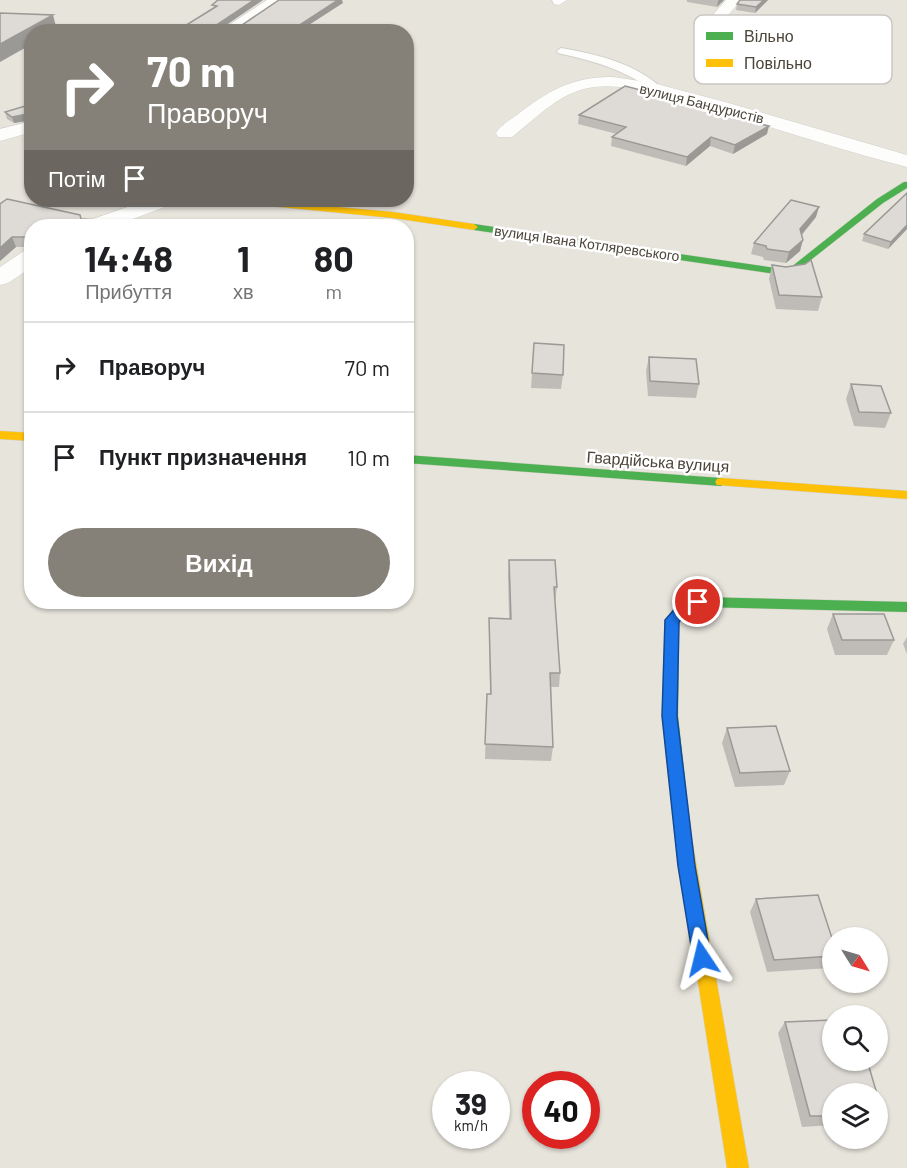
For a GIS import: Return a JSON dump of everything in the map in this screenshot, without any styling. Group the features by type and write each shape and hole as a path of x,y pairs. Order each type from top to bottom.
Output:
{"street":[{"path":"238,24 277,0"},
{"path":"721,15 734,0"},
{"name":"вулиця Бандуристів","path":"505,133 557,95 579,85 603,82 660,91 763,117 842,144 907,161"},
{"path":"0,135 24,128"},
{"name":"вулиця Івана Котляревського","path":"310,207 393,215 782,272 793,271 880,201 907,184"},
{"path":"113,219 147,207"},
{"path":"0,278 24,262"},
{"path":"0,435 24,436"},
{"name":"Гвардійська вулиця","path":"414,460 907,495"},
{"path":"738,1168 686,866 670,716 672,620 684,608 698,602 907,607"}],"lane":[{"path":"561,51 605,59 633,71 660,91"}],"shaded area":[{"path":"0,0 907,0 907,1168 0,1168"}],"building":[{"path":"218,0 254,0 218,24 188,24 217,6 212,5"},
{"path":"279,0 338,0 301,24 243,24"},
{"path":"740,0 764,0 756,7 737,4"},
{"path":"0,13 53,15 37,24 24,24 24,31 0,44"},
{"path":"625,86 714,109 709,112 769,126 735,145 711,137 687,157 612,137 626,127 579,115"},
{"path":"24,106 24,115 12,117 5,112"},
{"path":"907,193 907,225 891,242 864,234"},
{"path":"7,199 24,203 24,207 44,207 80,215 81,219 24,219 24,237 12,237 0,248 0,204"},
{"path":"791,200 819,207 800,229 803,240 789,252 767,249 766,246 754,243"},
{"path":"811,260 822,297 779,295 772,265 786,267 805,264"},
{"path":"534,343 564,345 563,375 532,373"},
{"path":"649,357 696,359 699,384 650,381"},
{"path":"851,384 881,386 891,413 859,412"},
{"path":"509,560 555,560 557,587 554,587 560,673 550,673 553,747 485,744 487,694 491,694 489,618 511,619"},
{"path":"833,614 884,614 894,640 842,640"},
{"path":"776,726 790,771 740,773 727,728"},
{"path":"818,895 828,927 822,927 822,957 774,960 756,899"},
{"path":"822,1020 822,1071 870,1071 874,1083 822,1083 822,1116 810,1116 785,1022"}],"traffic: fast":[{"path":"474,227 782,272 793,271 880,201 907,184"},
{"path":"414,460 721,482"},
{"path":"683,834 670,716 672,620 683,608 698,602 907,607"}],"traffic: slow":[{"path":"310,207 393,215 474,227"},
{"path":"0,435 24,436"},
{"path":"721,482 907,495"},
{"path":"683,834 738,1168"}],"route":[{"path":"698,602 684,608 672,620 670,716 686,866 702,958"}]}
